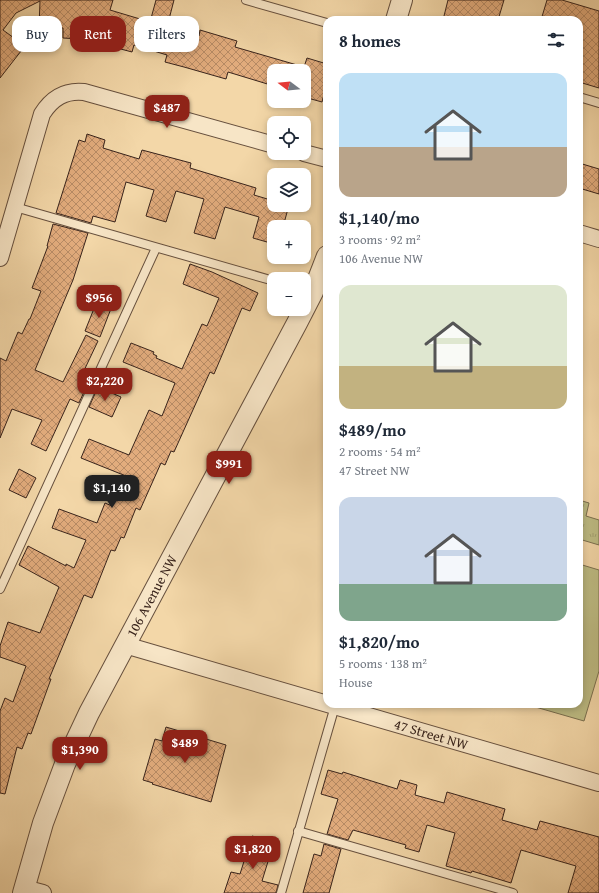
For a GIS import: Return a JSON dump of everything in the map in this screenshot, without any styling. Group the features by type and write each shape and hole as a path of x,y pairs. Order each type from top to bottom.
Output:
{"street":[{"path":"397,16 402,0"},
{"path":"0,258 42,114 47,106 59,95 77,91 84,92 267,142"},
{"path":"311,155 323,159"},
{"path":"583,234 599,239"},
{"name":"106 Avenue NW","path":"311,285 323,263"},
{"name":"106 Avenue NW","path":"30,891 43,823 65,764 89,713 295,316"},
{"name":"47 Street NW","path":"125,645 323,703"},
{"name":"47 Street NW","path":"341,708 599,783"}],"lane":[{"path":"246,0 323,22"},
{"path":"583,98 599,103"},
{"path":"15,207 267,279"},
{"path":"0,589 156,248"},
{"path":"281,893 333,708"},
{"path":"298,831 513,893"}],"green space":[{"path":"583,501 589,503 586,516 599,520 599,545 583,540"},
{"path":"583,565 599,570 599,671 584,721 539,708 583,708"}],"building":[{"path":"0,0 113,0 110,10 134,17 134,45 132,52 126,50 126,16 70,16 70,38 63,38 62,16 39,16 40,1 12,16 12,18 3,30 12,37 12,52 20,52 0,78"},
{"path":"156,0 174,0 170,16 152,16"},
{"path":"448,0 504,0 499,16 444,16"},
{"path":"547,0 562,0 599,11 599,88 583,83 583,16 542,16"},
{"path":"200,30 237,41 235,47 294,64 267,64 267,84 228,72 226,79 165,62 167,55 157,52 199,52"},
{"path":"307,58 323,63 322,102 311,99 311,64 305,64"},
{"path":"87,134 105,140 103,148 139,159 142,150 191,163 190,168 256,188 254,195 267,199 267,212 287,212 285,220 267,220 267,242 253,238 259,217 225,207 215,239 194,233 204,199 176,191 166,222 146,216 154,190 126,182 115,222 93,216 91,223 56,213 79,140 85,142"},
{"path":"583,164 599,169 599,194 583,189"},
{"path":"53,224 88,233 73,280 35,370 63,382 86,335 98,341 80,379 88,383 79,403 70,399 46,451 31,444 42,420 12,409 0,438 0,358 6,361 18,332 22,334 30,319 41,291 32,288 48,246"},
{"path":"190,264 212,272 258,293 250,311 242,308 214,374 210,372 174,452 171,451 165,465 161,463 140,510 136,508 124,538 121,537 115,551 111,550 92,598 84,595 49,679 51,679 31,734 28,733 22,749 17,747 5,794 0,793 0,711 5,698 13,702 26,666 0,657 0,646 8,622 40,633 59,587 19,565 28,546 66,566 66,564 74,568 86,540 52,528 59,509 97,523 105,503 112,506 126,476 81,458 89,439 129,455 149,410 162,416 175,383 123,362 131,343 154,352 153,354 157,356 156,358 182,369 202,324 207,326 219,298 183,284"},
{"path":"97,301 112,306 100,337 85,331"},
{"path":"98,387 121,397 112,417 89,407"},
{"path":"19,469 36,478 26,498 9,490"},
{"path":"166,727 226,745 211,802 143,780 155,739 162,741"},
{"path":"328,770 342,774 343,772 397,789 400,780 417,785 415,795 444,803 447,792 505,809 502,820 537,830 540,821 599,837 599,893 568,893 576,866 521,850 511,883 472,871 471,873 446,866 455,833 427,825 419,852 405,848 406,845 353,830 348,840 327,834 338,799 321,794"},
{"path":"252,836 274,842 262,881 278,885 276,893 224,893 231,872 240,874"},
{"path":"324,844 341,849 329,893 303,893 314,854 321,856"}]}
